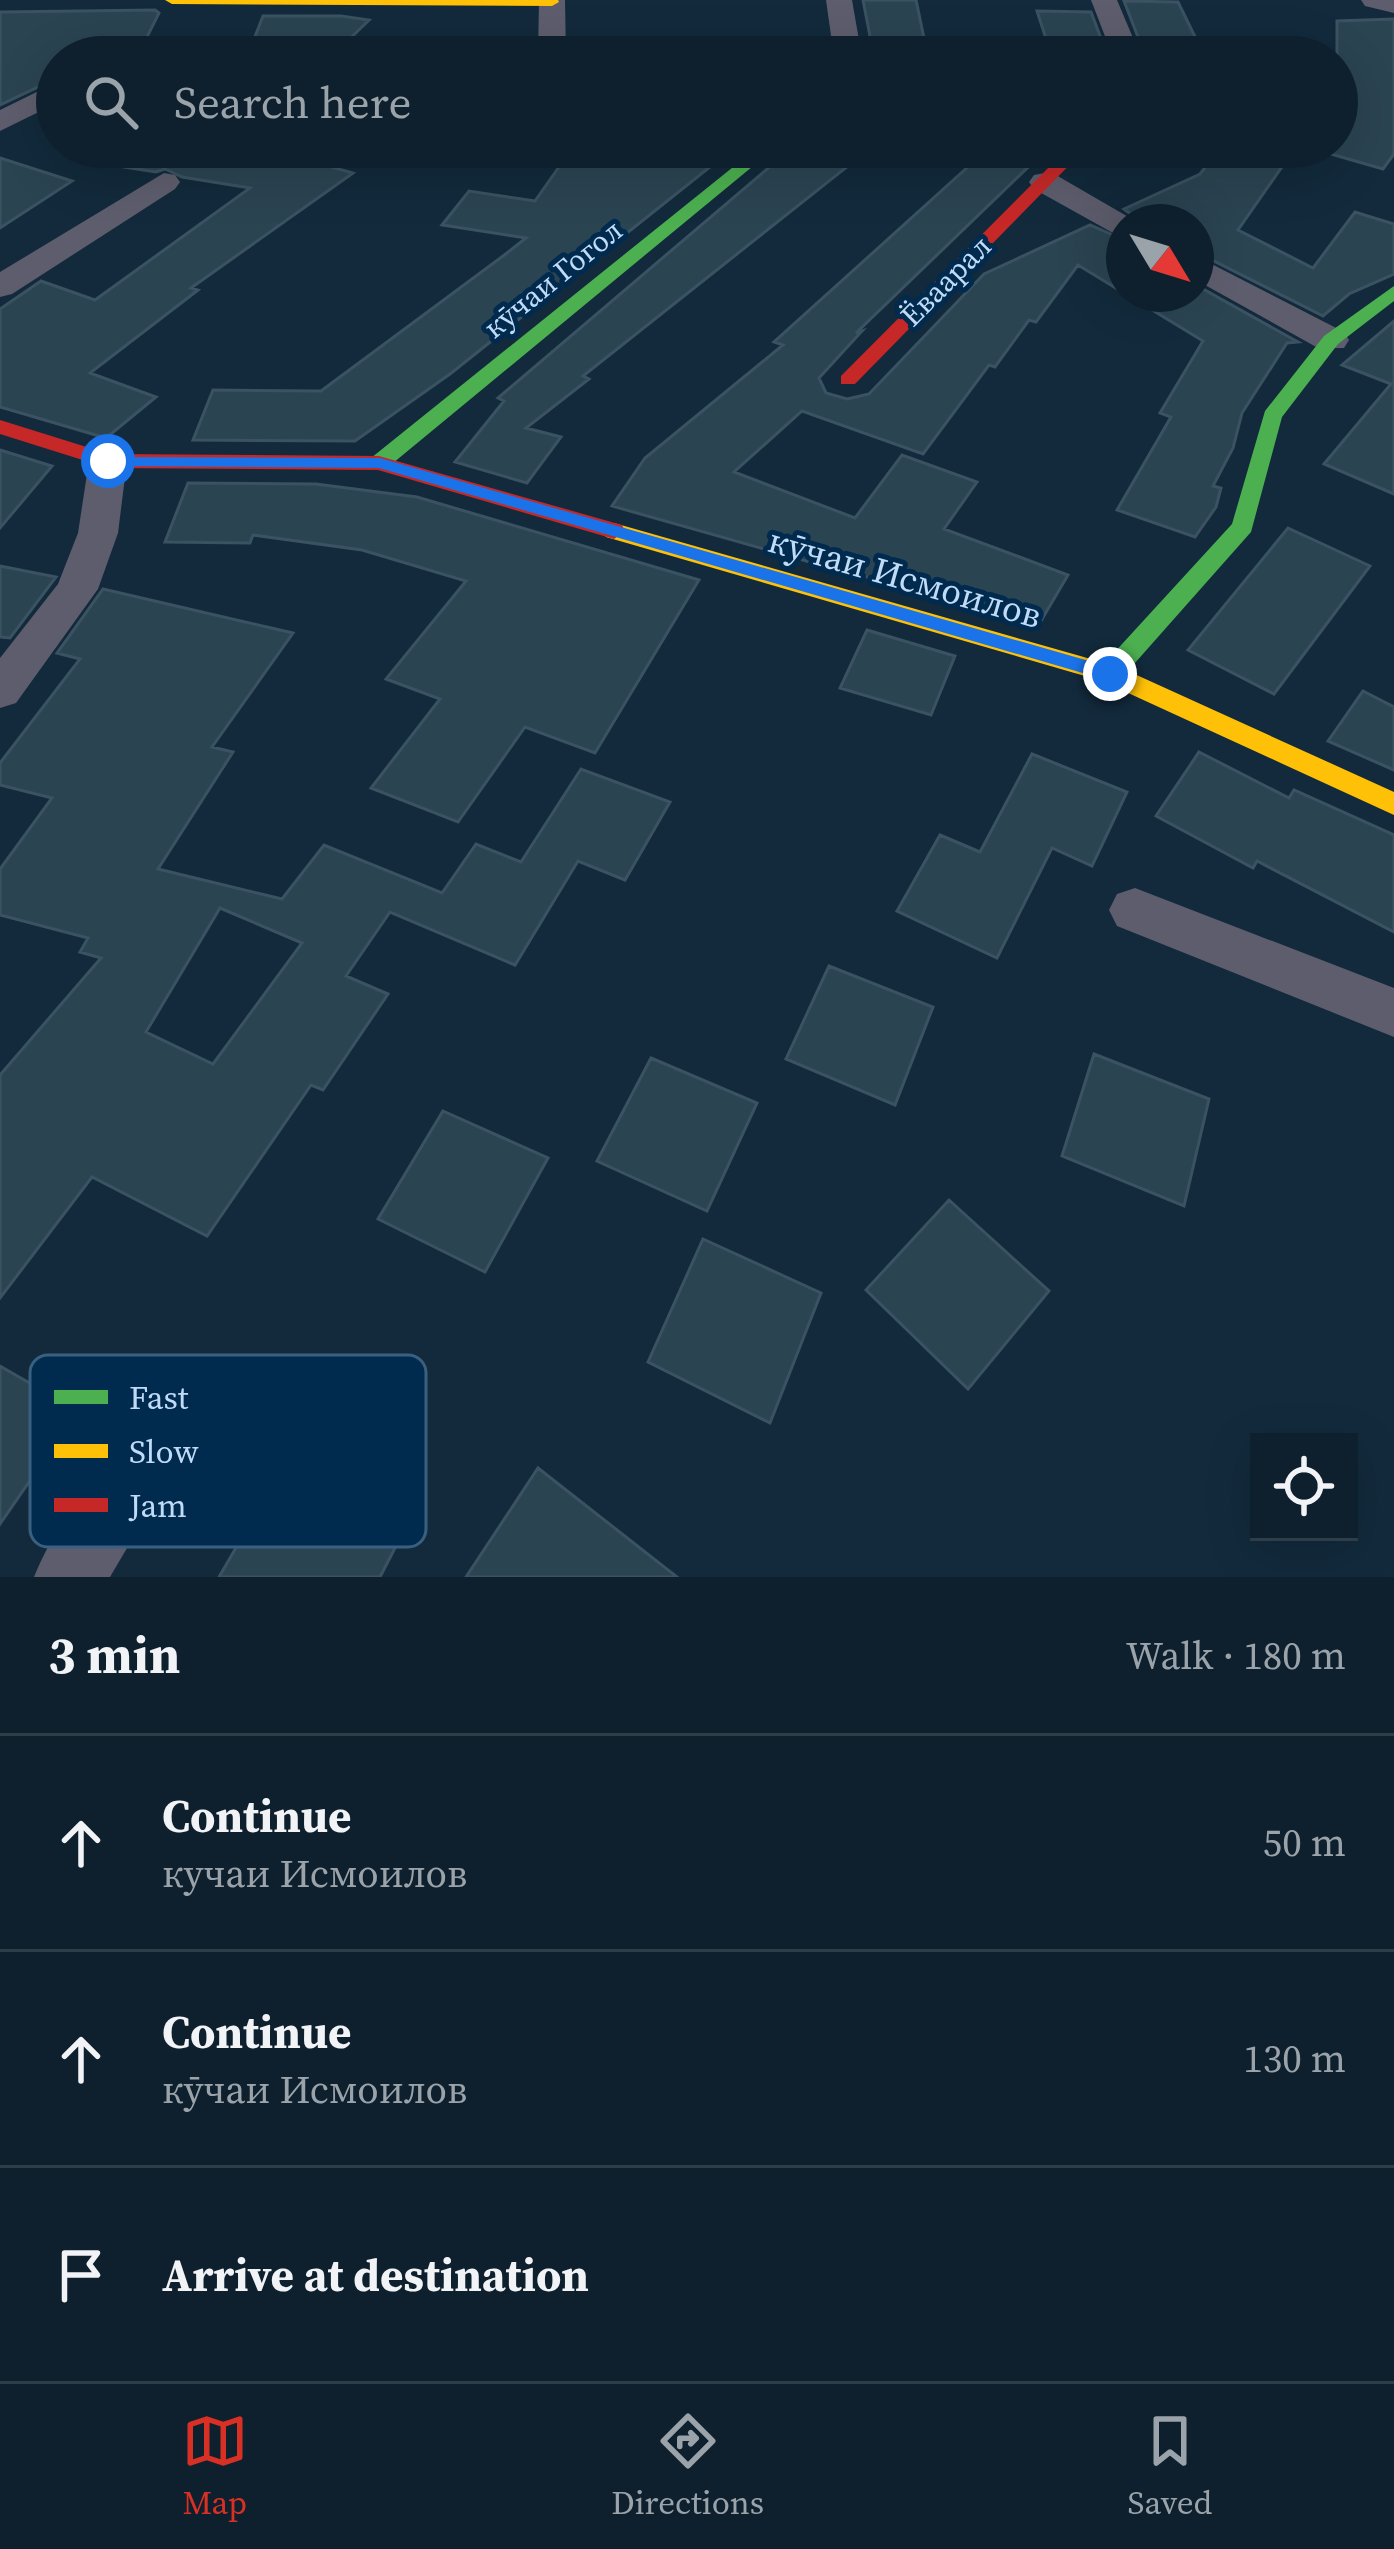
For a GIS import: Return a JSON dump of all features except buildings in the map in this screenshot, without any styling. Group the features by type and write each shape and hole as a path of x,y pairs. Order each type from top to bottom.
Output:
{"street":[{"path":"172,0 552,1 552,36"},
{"path":"839,0 845,36"},
{"path":"1104,0 1119,36"},
{"path":"1374,0 1394,5"},
{"path":"0,122 36,102"},
{"name":"кӯчаи Гогол","path":"380,463 742,168"},
{"name":"Ёваарал","path":"848,380 1059,168"},
{"path":"0,287 164,182"},
{"path":"1045,182 1106,216"},
{"path":"1214,276 1331,340"},
{"path":"1110,674 1243,527 1273,416 1331,340 1394,292"},
{"name":"кӯчаи Исмоилов","path":"0,428 108,461 380,463 1110,674 1394,804"},
{"path":"0,691 77,589 98,532 108,461"},
{"path":"1135,910 1394,1013"},
{"path":"69,1577 90,1547"}],"traffic: fast":[{"path":"379,463 742,168"},
{"path":"1110,674 1243,527 1272,416 1331,340 1394,292"}],"traffic: slow":[{"path":"172,0 552,2"},
{"path":"614,531 1110,674 1394,804"}],"traffic: jam":[{"path":"848,380 1058,168"},
{"path":"0,427 108,461 379,463 614,531"}],"route":[{"path":"108,461 380,463 1110,674"}]}
